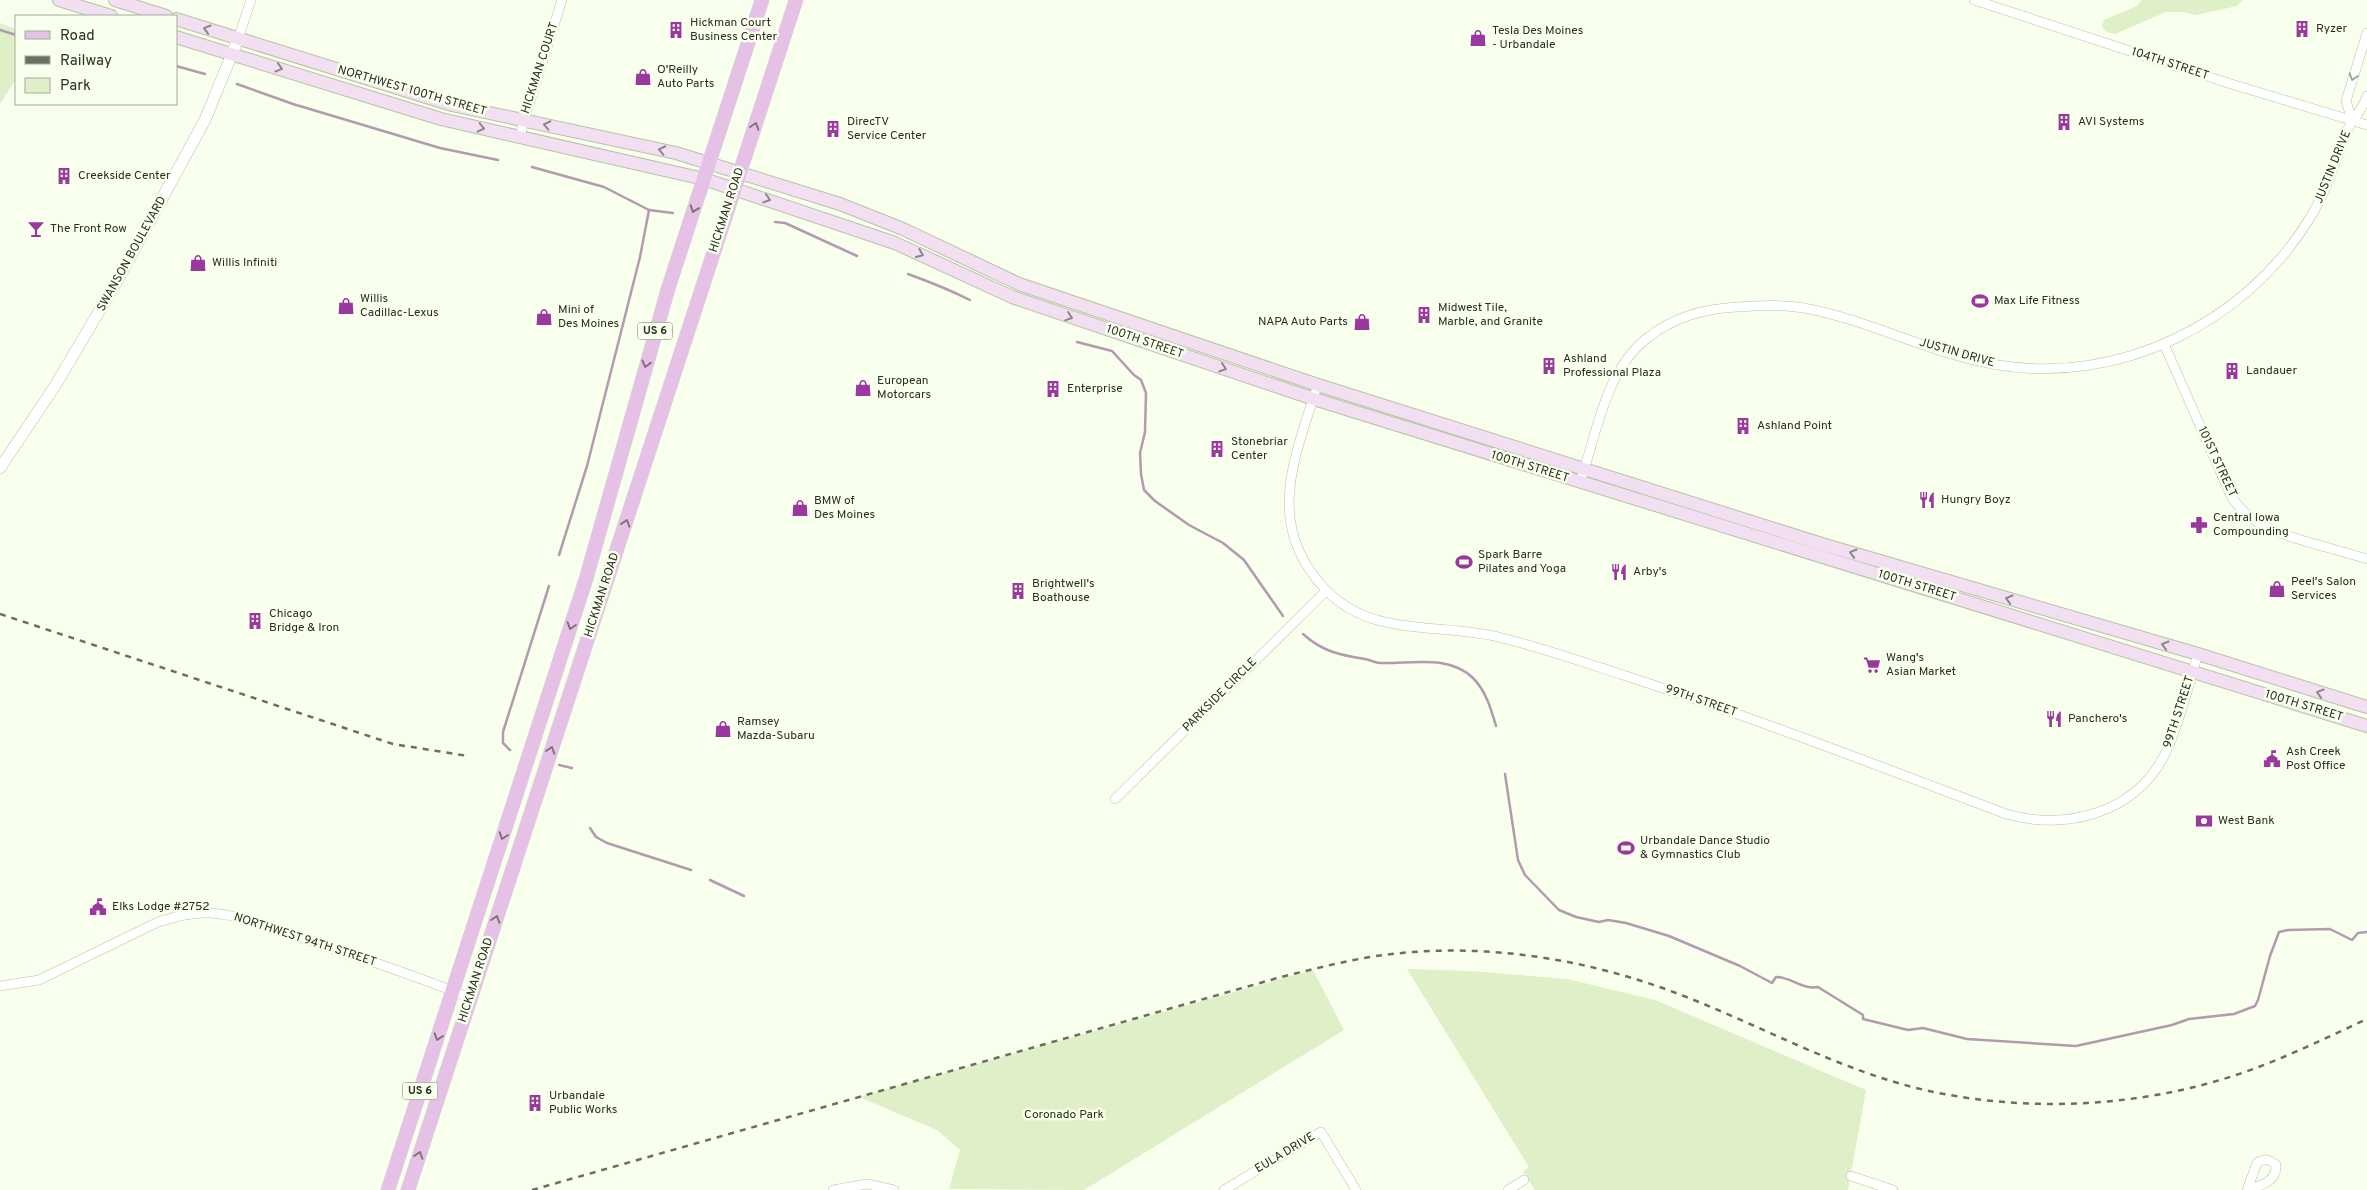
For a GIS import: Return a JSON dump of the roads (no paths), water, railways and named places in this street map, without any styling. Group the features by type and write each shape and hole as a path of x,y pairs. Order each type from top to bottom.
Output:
{"main road":[{"path":"59,0 108,15"},
{"path":"115,0 163,15"},
{"name":"HICKMAN ROAD","path":"388,1190 586,579 650,349 762,0"},
{"name":"HICKMAN ROAD","path":"408,1190 796,0"},
{"name":"NORTHWEST 100TH STREET","path":"178,20 419,95 709,162"},
{"name":"NORTHWEST 100TH STREET","path":"178,38 441,119 704,179"},
{"name":"100TH STREET","path":"709,162 840,204 894,226 1019,284 1318,385 1826,545 2198,654 2367,707"},
{"name":"100TH STREET","path":"704,179 895,243 1012,297 1314,398 2367,726"}],"street":[{"name":"SWANSON BOULEVARD","path":"0,468 55,386 113,288 205,120 238,39 251,0"},
{"name":"HICKMAN COURT","path":"520,137 562,0"},
{"name":"104TH STREET","path":"1974,0 2228,83 2367,125"},
{"name":"JUSTIN DRIVE","path":"2352,120 2346,101 2367,33"},
{"name":"JUSTIN DRIVE","path":"1580,482 1613,382 1632,353 1650,335 1672,321 1706,310 1772,306 1804,308 1967,358 1998,365 2028,368 2059,369 2090,366 2122,359 2164,344 2212,319 2238,300 2263,278 2290,248 2323,196 2352,120 2364,105 2367,96"},
{"name":"101ST STREET","path":"2164,344 2232,498 2242,511 2256,522 2272,530 2367,559"},
{"name":"99TH STREET","path":"1318,385 1291,471 1288,512 1296,544 1303,560 1326,591 1353,611 1385,624 1472,632 1526,644 1713,704 2006,814 2043,822 2080,818 2098,813 2115,805 2138,788 2151,775 2166,751 2198,654"},
{"name":"PARKSIDE CIRCLE","path":"1114,799 1326,591"},
{"name":"NORTHWEST 94TH STREET","path":"0,986 39,980 158,922 177,916 210,913 245,919 426,979 470,998"},
{"name":"EULA DRIVE","path":"1224,1190 1321,1132 1356,1190"},
{"path":"1851,1176 1893,1190"},
{"path":"1508,1190 1524,1180"},
{"path":"833,1190 867,1184 894,1190"}],"waterway":[{"path":"0,30 15,35"},
{"path":"178,67 205,74"},
{"path":"237,84 293,104 440,148 498,160"},
{"path":"532,167 604,187 649,210 673,213"},
{"path":"559,555 587,466 640,257 649,210"},
{"path":"775,222 785,223 857,256"},
{"path":"908,274 970,300"},
{"path":"1077,342 1112,351 1141,380 1146,393 1145,432 1140,453 1144,490 1155,501 1189,525 1223,543 1244,560 1283,616"},
{"path":"510,750 503,743 503,732 549,586"},
{"path":"1303,634 1332,652 1367,659 1376,663 1429,662 1453,666 1478,683 1485,694 1496,726"},
{"path":"559,765 572,768"},
{"path":"1505,774 1518,860 1525,875 1559,910 1576,917 1599,922 1608,920 1626,923 1669,936 1740,966 1772,983 1776,977 1807,987 1818,987 1863,1015 1863,1019 1908,1030 1923,1028 1967,1039 2076,1046 2172,1025 2189,1019 2234,1014 2255,1006 2279,932 2330,929 2352,940 2358,933 2367,932"},
{"path":"590,828 596,837 607,843 691,870"},
{"path":"710,880 744,896"}],"railway":[{"path":"0,614 393,744 468,756"},
{"path":"532,1190 1281,977 1350,961 1392,954 1428,951 1500,953 1572,963 1607,971 1676,993 1863,1072 1929,1091 2007,1102 2087,1103 2166,1093 2242,1073 2274,1061 2367,1019"}],"place":[{"name":"Ryzer","path":"2302,29"},
{"name":"Hickman Court Business Center","path":"676,30"},
{"name":"Tesla Des Moines - Urbandale","path":"1478,38"},
{"name":"O'Reilly Auto Parts","path":"643,77"},
{"name":"AVI Systems","path":"2064,122"},
{"name":"DirecTV Service Center","path":"833,129"},
{"name":"Creekside Center","path":"64,176"},
{"name":"The Front Row","path":"36,229"},
{"name":"Willis Infiniti","path":"198,263"},
{"name":"Max Life Fitness","path":"1980,301"},
{"name":"Willis Cadillac-Lexus","path":"346,306"},
{"name":"Midwest Tile, Marble, and Granite","path":"1424,315"},
{"name":"Mini of Des Moines","path":"544,317"},
{"name":"NAPA Auto Parts","path":"1362,322"},
{"name":"Ashland Professional Plaza","path":"1549,366"},
{"name":"Landauer","path":"2232,371"},
{"name":"European Motorcars","path":"863,388"},
{"name":"Enterprise","path":"1053,389"},
{"name":"Ashland Point","path":"1743,426"},
{"name":"Stonebriar Center","path":"1217,449"},
{"name":"Hungry Boyz","path":"1927,500"},
{"name":"BMW of Des Moines","path":"800,508"},
{"name":"Central Iowa Compounding","path":"2199,525"},
{"name":"Spark Barre Pilates and Yoga","path":"1464,562"},
{"name":"Arby's","path":"1619,572"},
{"name":"Peel's Salon Services","path":"2277,589"},
{"name":"Brightwell's Boathouse","path":"1018,591"},
{"name":"Chicago Bridge & Iron","path":"255,621"},
{"name":"Wang's Asian Market","path":"1872,665"},
{"name":"Panchero's","path":"2054,719"},
{"name":"Ramsey Mazda-Subaru","path":"723,729"},
{"name":"Ash Creek Post Office","path":"2272,759"},
{"name":"West Bank","path":"2204,821"},
{"name":"Urbandale Dance Studio & Gymnastics Club","path":"1626,848"},
{"name":"Elks Lodge #2752","path":"98,907"},
{"name":"Urbandale Public Works","path":"535,1103"}],"park label":[{"name":"Coronado Park","path":"1064,1115"}]}
